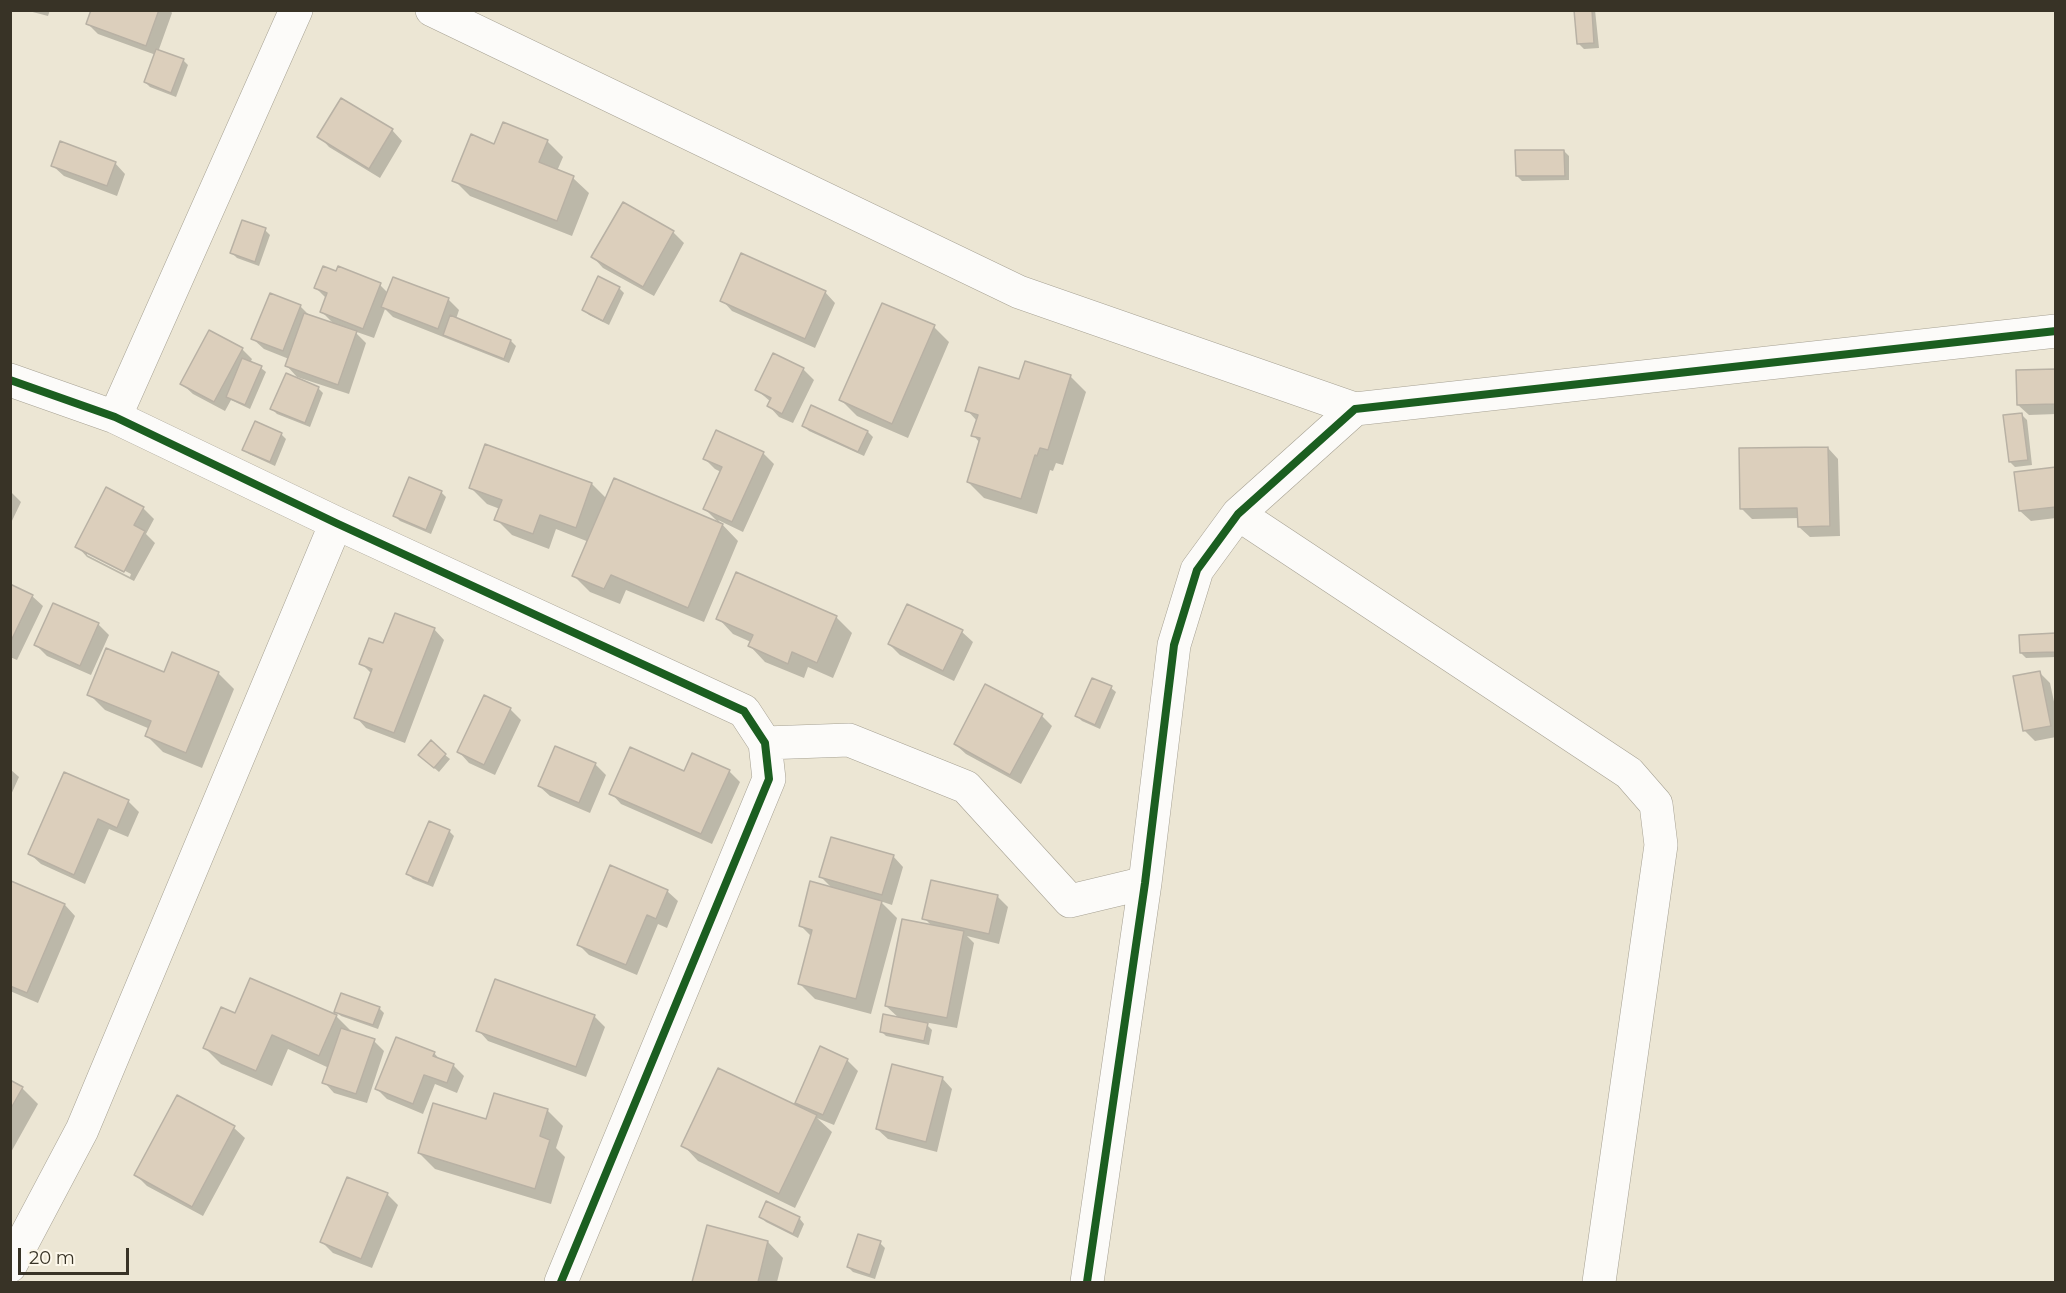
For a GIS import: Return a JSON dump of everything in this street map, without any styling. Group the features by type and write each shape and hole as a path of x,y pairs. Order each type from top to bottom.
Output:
{"street":[{"path":"115,417 296,10"},
{"path":"432,10 1019,292 1355,409 2055,331"},
{"path":"10,380 115,417 336,523 744,711 765,743 769,779 561,1282"},
{"path":"1087,1282 1145,883 1174,645 1197,570 1238,514 1355,409"},
{"path":"1238,514 1629,773 1656,804 1661,845 1599,1282"},
{"path":"10,1266 82,1130 336,523"},
{"path":"765,743 849,740 966,787 1070,901 1145,883"}],"building":[{"path":"91,10 159,10 146,46 86,24"},
{"path":"1574,10 1592,10 1594,43 1577,44"},
{"path":"156,49 184,59 171,93 144,82"},
{"path":"341,98 393,129 369,169 317,137"},
{"path":"503,122 548,140 539,162 574,176 557,221 452,181 471,134 494,144"},
{"path":"60,141 116,162 107,186 51,166"},
{"path":"1515,150 1564,150 1565,176 1516,176"},
{"path":"623,202 674,231 643,287 591,257"},
{"path":"242,220 266,228 255,262 230,253"},
{"path":"741,253 826,291 805,339 720,301"},
{"path":"323,266 336,271 338,266 381,283 363,329 320,312 327,293 314,288"},
{"path":"598,276 620,287 603,321 582,310"},
{"path":"393,277 449,298 438,329 381,307"},
{"path":"270,293 301,305 283,351 251,339"},
{"path":"882,303 935,325 892,424 839,400"},
{"path":"304,313 357,331 338,385 285,366"},
{"path":"450,315 511,340 504,359 443,335"},
{"path":"209,330 243,348 214,402 180,384"},
{"path":"773,353 804,368 782,414 767,406 771,398 755,390"},
{"path":"242,358 262,366 245,405 226,397"},
{"path":"1025,361 1071,375 1048,450 1040,448 1037,456 1035,455 1021,499 967,482 980,438 971,436 978,415 965,411 979,367 1019,379"},
{"path":"2056,369 2056,404 2017,405 2016,370"},
{"path":"286,373 319,387 305,423 270,409"},
{"path":"811,405 868,431 858,452 802,426"},
{"path":"2022,413 2028,460 2009,462 2003,415"},
{"path":"255,421 282,433 270,462 242,450"},
{"path":"716,430 764,452 732,522 703,509 722,467 703,459"},
{"path":"485,444 592,483 576,528 540,515 533,534 494,520 502,500 469,488"},
{"path":"1828,447 1830,526 1798,527 1797,508 1740,509 1739,448"},
{"path":"2056,467 2056,507 2019,511 2014,472"},
{"path":"409,477 442,491 426,530 393,516"},
{"path":"614,478 723,524 688,608 611,575 604,589 572,576"},
{"path":"106,487 144,507 134,525 145,531 124,572 75,547"},
{"path":"736,572 837,616 817,663 792,652 788,664 748,646 753,635 716,619"},
{"path":"10,584 33,595 10,643"},
{"path":"53,603 99,623 80,666 34,645"},
{"path":"907,604 963,630 943,671 888,644"},
{"path":"395,613 435,628 394,733 354,718 372,669 359,664 369,638 383,643"},
{"path":"2056,633 2056,652 2020,653 2019,635"},
{"path":"106,648 164,672 172,652 219,672 186,753 145,736 151,721 87,695"},
{"path":"2040,671 2051,726 2023,731 2013,676"},
{"path":"1092,678 1112,686 1095,725 1075,716"},
{"path":"985,684 1043,714 1010,775 954,744"},
{"path":"484,695 511,708 484,765 457,752"},
{"path":"431,740 446,754 434,768 418,755"},
{"path":"555,746 596,763 579,803 538,786"},
{"path":"630,747 684,771 692,753 730,770 701,834 609,794"},
{"path":"64,772 129,800 117,828 98,819 74,875 28,854"},
{"path":"429,821 450,830 428,883 406,874"},
{"path":"831,837 894,855 882,895 819,877"},
{"path":"610,865 668,890 656,919 647,915 626,965 577,945"},
{"path":"931,880 998,895 989,934 922,919"},
{"path":"11,881 65,904 27,993 10,986"},
{"path":"810,881 882,901 856,999 798,984 812,930 799,926"},
{"path":"902,919 964,931 947,1018 885,1006"},
{"path":"250,978 337,1015 319,1056 272,1035 256,1071 203,1048 221,1007 235,1013"},
{"path":"495,979 595,1015 576,1067 476,1031"},
{"path":"341,993 380,1007 373,1025 334,1012"},
{"path":"883,1014 928,1023 924,1041 880,1032"},
{"path":"341,1028 375,1039 356,1094 322,1083"},
{"path":"396,1037 435,1052 433,1056 454,1064 447,1083 424,1075 413,1104 375,1089"},
{"path":"820,1046 848,1059 823,1115 795,1103"},
{"path":"892,1064 943,1077 926,1142 876,1129"},
{"path":"718,1068 817,1115 779,1194 681,1146"},
{"path":"10,1080 23,1087 10,1110"},
{"path":"494,1093 548,1109 540,1136 550,1140 535,1189 418,1153 433,1103 486,1119"},
{"path":"177,1095 235,1126 192,1207 134,1175"},
{"path":"347,1177 388,1193 361,1259 320,1242"},
{"path":"766,1201 800,1217 793,1234 759,1217"},
{"path":"707,1225 768,1241 758,1282 692,1282"},
{"path":"858,1234 881,1241 870,1275 847,1267"}],"cycle path":[{"path":"1087,1282 1145,883 1174,645 1197,570 1238,514 1355,409 2056,331"},
{"path":"10,380 115,417 336,523 744,711 765,743 769,779 561,1282"}]}
